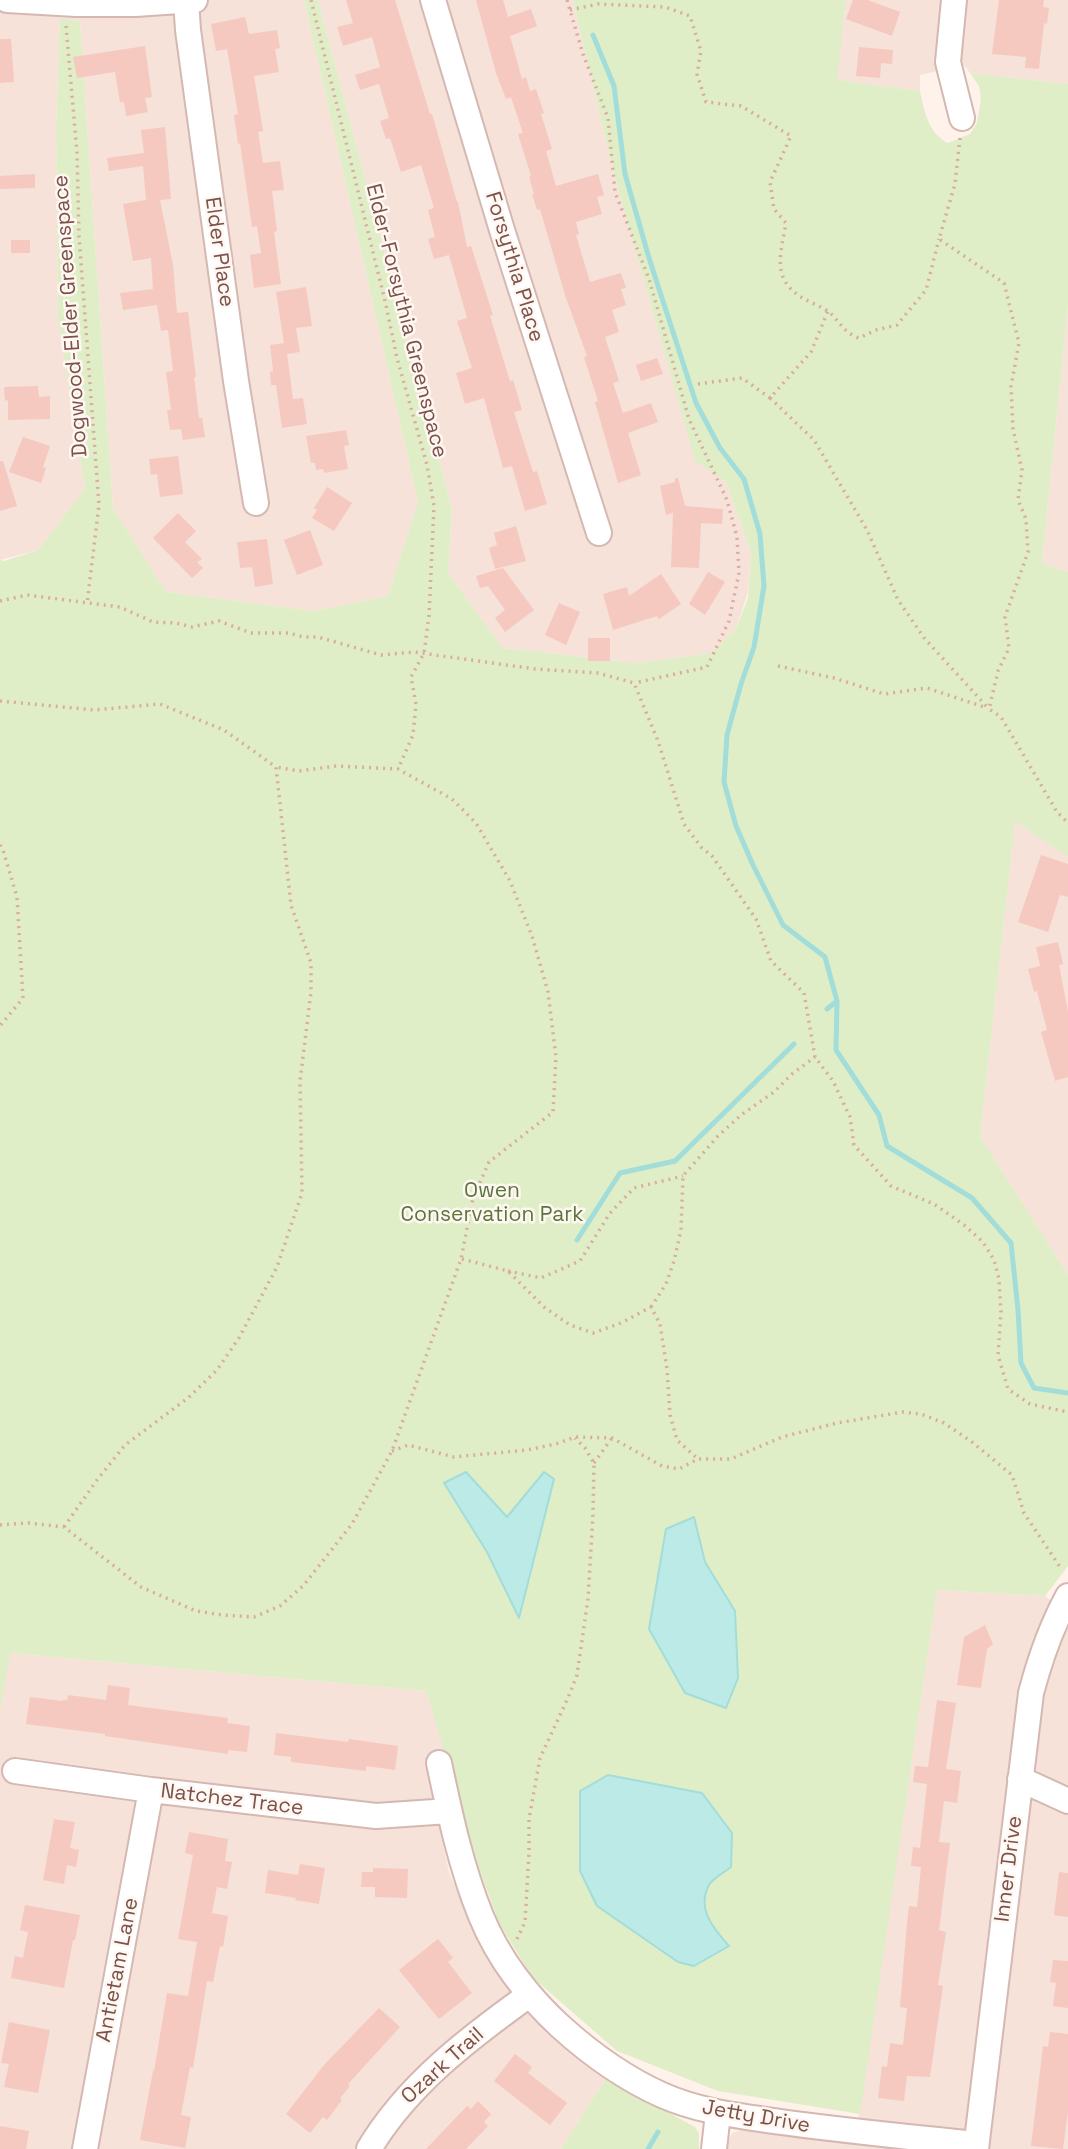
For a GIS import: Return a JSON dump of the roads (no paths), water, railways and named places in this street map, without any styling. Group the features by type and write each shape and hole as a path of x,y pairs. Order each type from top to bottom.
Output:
{"street":[{"path":"7,0 88,4 189,1"},
{"name":"Forsythia Place","path":"433,0 502,230 599,533"},
{"path":"954,0 948,62 962,118"},
{"name":"Elder Place","path":"189,1 190,43 234,368 256,503"},
{"name":"Inner Drive","path":"976,2146 1031,1693 1039,1662 1068,1596"},
{"name":"Jetty Drive","path":"439,1763 459,1853 482,1917 499,1952 529,1995 548,2015 584,2048 609,2066 662,2095 718,2113 976,2146"},
{"name":"Natchez Trace","path":"15,1771 376,1816 450,1811"},
{"path":"1020,1779 1068,1801"},
{"name":"Antietam Lane","path":"85,2149 151,1790"},
{"name":"Ozark Trail","path":"369,2149 395,2111 421,2084 463,2045 529,1995"},
{"path":"714,2149 718,2113"}],"water":[{"path":"466,1472 507,1517 544,1472 554,1479 519,1618 487,1552 444,1483"},
{"path":"694,1517 705,1562 735,1611 738,1678 726,1708 685,1693 649,1629 666,1529"},
{"path":"608,1775 702,1793 732,1833 731,1867 711,1882 705,1902 708,1918 729,1946 694,1966 678,1962 597,1906 580,1871 580,1791"}],"waterway":[{"path":"593,35 614,86 625,174 696,403 720,448 744,479 760,534 764,586 754,647 727,735 724,782 736,826 783,925 825,957 837,1001 836,1050 879,1115 887,1146 972,1198 1011,1243 1021,1363 1034,1388 1068,1393"},
{"path":"827,1009 837,1001"},
{"path":"577,1240 620,1173 675,1161 794,1044"},
{"path":"648,2149 658,2132"}],"park label":[{"name":"Owen Conservation Park","path":"492,1203"}]}
